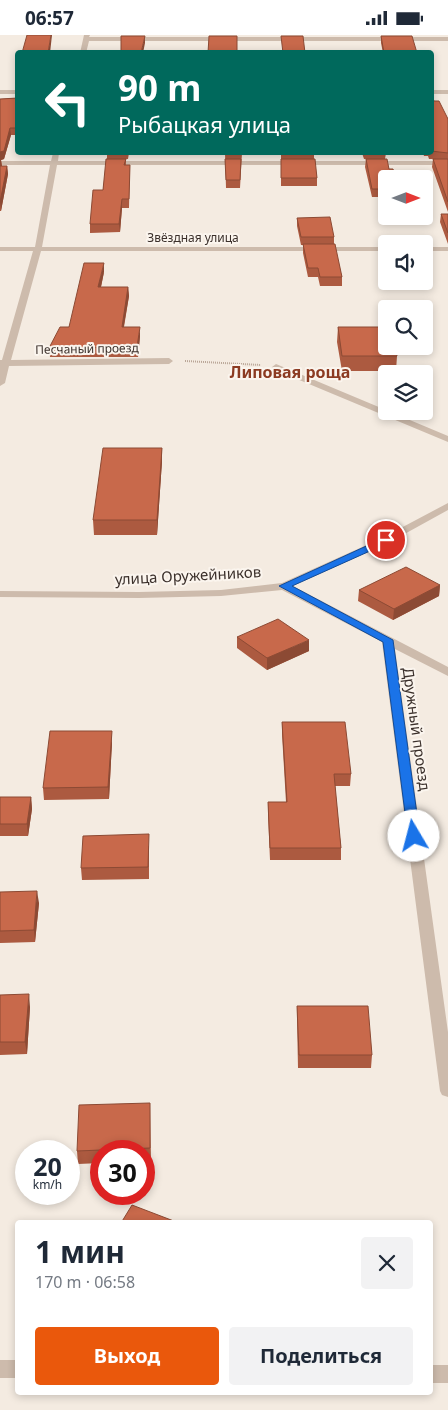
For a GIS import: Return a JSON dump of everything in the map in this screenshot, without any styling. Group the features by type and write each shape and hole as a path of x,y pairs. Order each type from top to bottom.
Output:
{"street":[{"path":"84,50 86,37 448,39"},
{"path":"0,92 15,92"},
{"path":"434,92 448,92"},
{"path":"0,383 3,363 38,249 56,155"},
{"path":"0,163 448,163"},
{"name":"Звёздная улица","path":"0,249 378,249"},
{"path":"433,249 448,249"},
{"name":"Песчаный проезд","path":"3,363 169,361"},
{"path":"276,367 448,439"},
{"name":"улица Оружейников","path":"0,594 157,595 221,593 284,586 386,540 448,506"},
{"path":"284,586 448,672"},
{"name":"Дружный проезд","path":"388,640 448,1091"},
{"path":"0,1369 15,1369"},
{"path":"433,1374 448,1374"}],"path":[{"path":"169,361 276,367"}],"building":[{"path":"27,35 51,35 48,50 23,50"},
{"path":"121,36 145,36 142,50 121,50"},
{"path":"209,36 237,36 237,50 208,50"},
{"path":"281,36 303,36 305,50 283,50"},
{"path":"381,36 412,36 416,50 383,50"},
{"path":"15,98 15,128 10,128 4,151 0,152 0,99"},
{"path":"434,101 439,101 448,119 448,153 434,151"},
{"path":"106,159 126,159 124,165 130,165 129,199 122,199 119,224 90,224 93,190 103,190"},
{"path":"225,159 241,159 240,180 226,180"},
{"path":"281,159 315,159 317,178 281,178"},
{"path":"366,159 387,159 389,169 393,170 378,170 378,189 372,189"},
{"path":"433,159 448,159 448,202"},
{"path":"0,166 7,166 0,202"},
{"path":"441,214 448,214 448,233"},
{"path":"330,217 334,237 301,237 297,218"},
{"path":"303,244 335,244 342,277 320,277 318,268 308,268"},
{"path":"84,263 104,263 98,287 128,287 122,327 140,327 137,347 49,348 60,327 69,327"},
{"path":"338,327 378,327 378,355 397,356 342,356"},
{"path":"103,448 162,448 157,520 93,520"},
{"path":"406,567 440,585 394,609 359,590"},
{"path":"278,619 309,640 267,658 237,637"},
{"path":"282,722 345,722 351,774 334,774 341,848 270,848 268,802 287,802"},
{"path":"50,731 112,731 108,787 43,788"},
{"path":"0,797 31,797 27,824 0,824"},
{"path":"149,834 148,867 81,868 83,836"},
{"path":"37,891 34,930 0,931 0,892"},
{"path":"29,994 25,1042 0,1042 0,995"},
{"path":"297,1006 368,1006 372,1055 299,1055"},
{"path":"150,1103 150,1140 90,1140 90,1150 80,1151 80,1140 77,1140 79,1105"},
{"path":"132,1205 171,1220 123,1220"}],"district":[{"name":"Липовая роща","path":"290,372"}],"route":[{"path":"386,540 284,586 388,640 414,836"}]}
